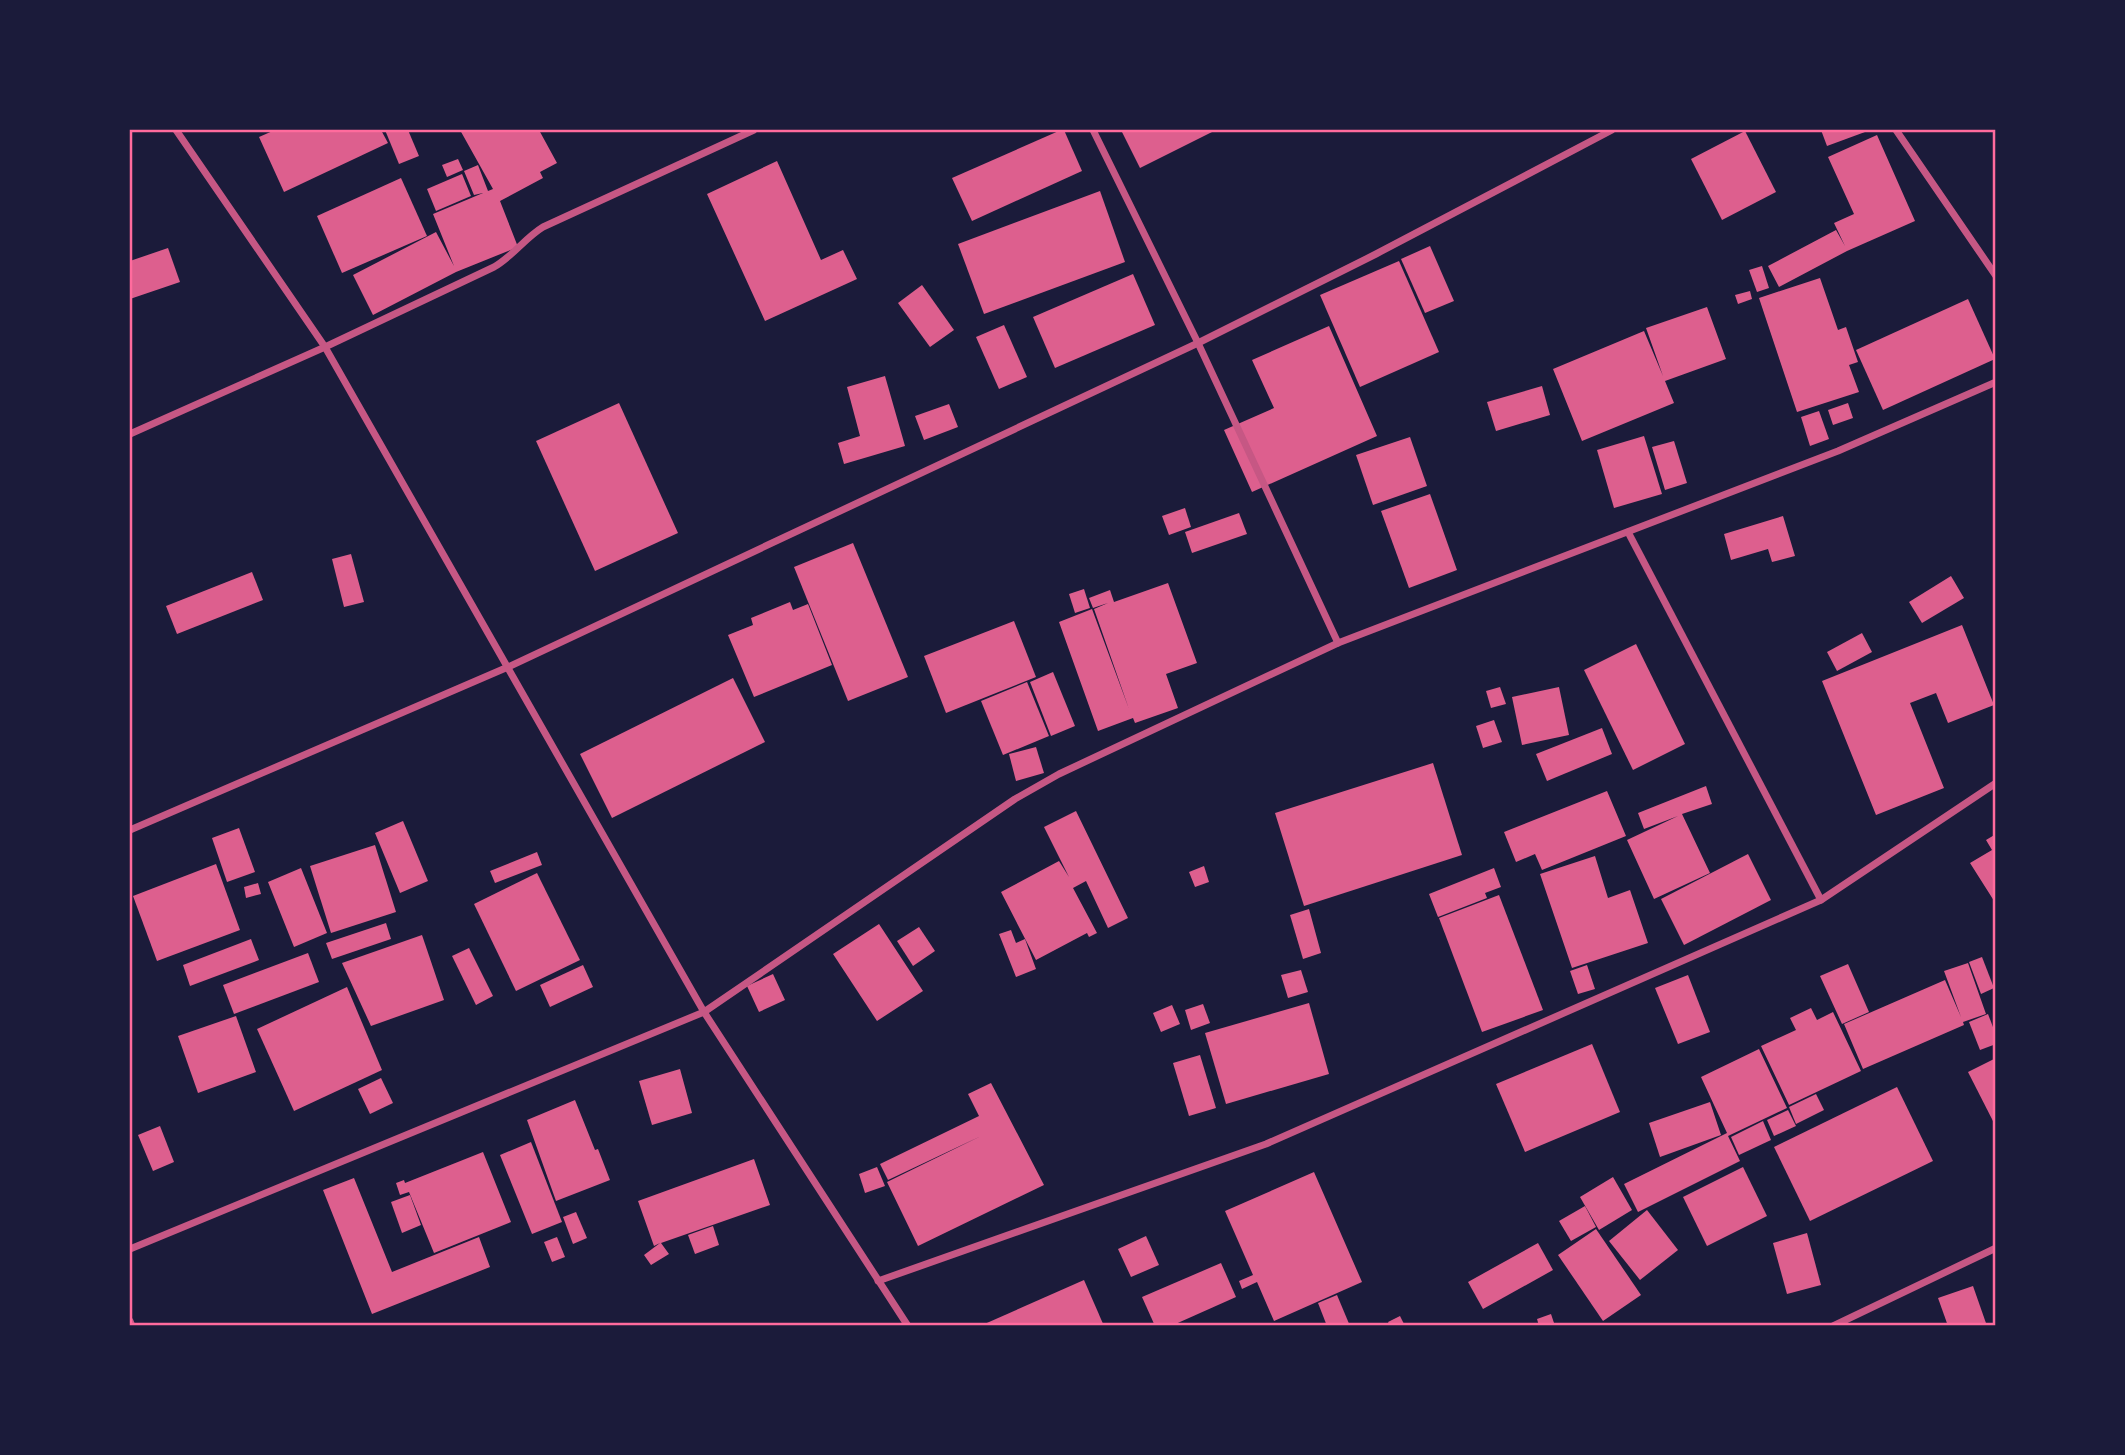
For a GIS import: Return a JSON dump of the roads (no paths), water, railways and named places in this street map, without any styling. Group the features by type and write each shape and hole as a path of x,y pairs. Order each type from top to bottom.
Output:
{"street":[{"path":"176,130 325,347 704,1012 908,1325"},
{"path":"130,434 325,347 494,267 509,258 532,234 543,227 754,130"},
{"path":"1093,130 1198,343 1338,643"},
{"path":"130,830 508,667 1198,343 1376,254 1612,130"},
{"path":"1896,130 1996,276"},
{"path":"130,1249 704,1012 1026,793 1059,774 1338,643 1838,451 1996,382"},
{"path":"1628,532 1821,900"},
{"path":"878,1281 1266,1144 1821,900 1996,783"},
{"path":"1833,1325 1996,1248"}]}
